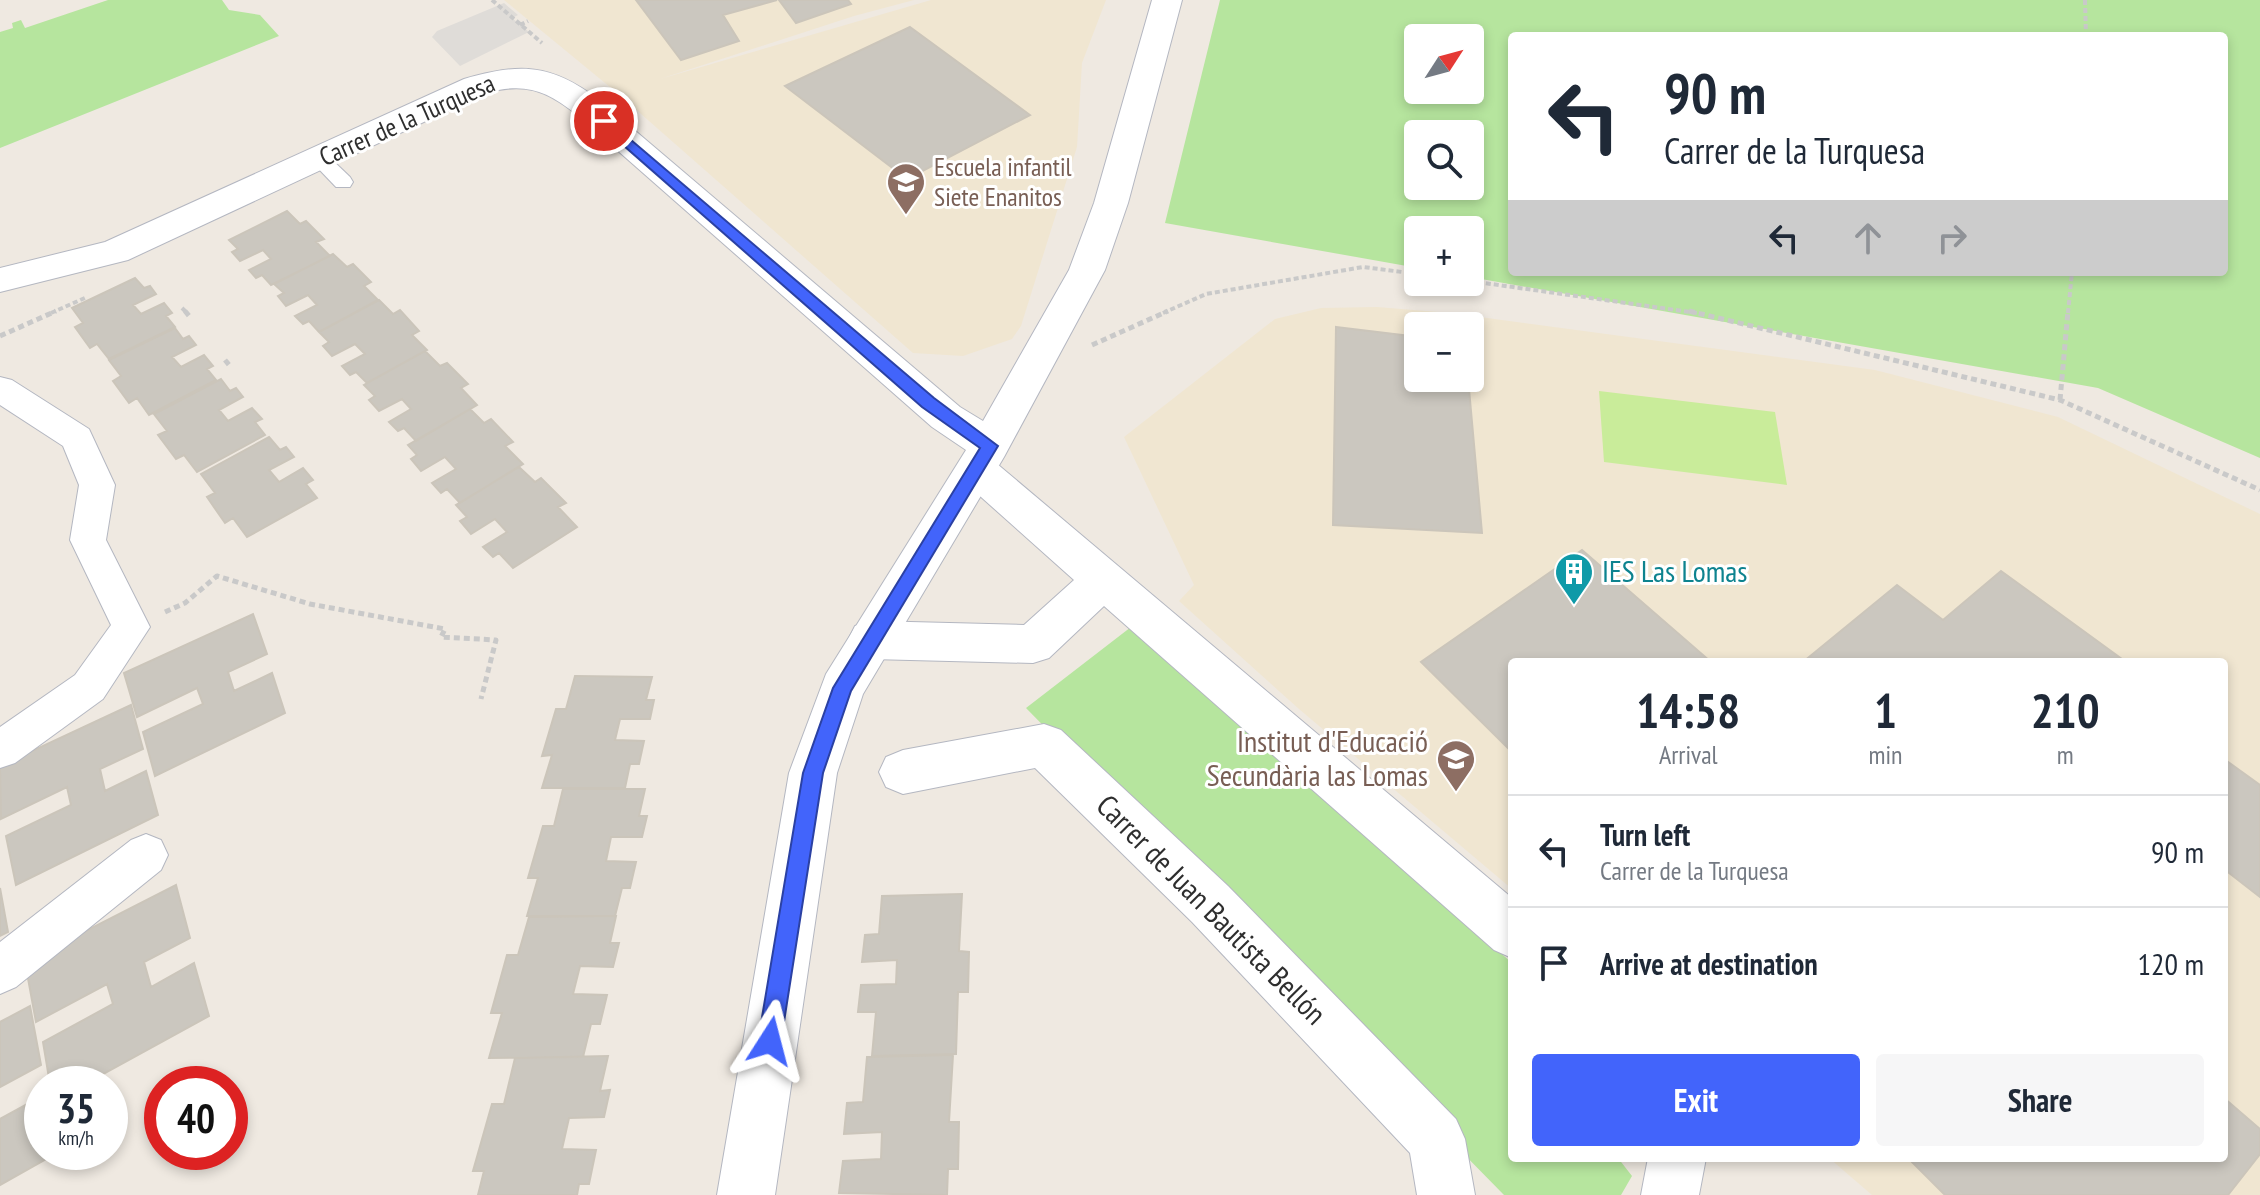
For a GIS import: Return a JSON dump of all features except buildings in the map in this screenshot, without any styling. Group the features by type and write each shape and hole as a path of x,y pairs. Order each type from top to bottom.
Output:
{"street":[{"path":"746,1195 813,773 842,688 983,458 1087,270 1111,203 1167,0"},
{"name":"Carrer de la Turquesa","path":"0,280 115,252 331,170 475,86 510,76 548,78 583,103 946,417 1102,581 1508,929"},
{"path":"0,389 77,438 97,485 88,540 131,627 89,687 0,750"},
{"path":"871,640 1033,644 1102,581"},
{"name":"Carrer de Juan Bautista Bellón","path":"903,772 1044,745 1210,904 1436,1139 1446,1195"},
{"path":"0,971 146,855"},
{"path":"1670,1195 1676,1162"}],"path":[{"path":"492,0 542,43"},
{"path":"2085,0 2086,32"},
{"path":"520,25 528,21"},
{"path":"1080,351 1206,294 1363,267 1404,272"},
{"path":"2060,400 2072,276"},
{"path":"1484,283 1676,308 2060,400 2260,490"},
{"path":"0,336 87,298"},
{"path":"182,308 190,317"},
{"path":"225,360 230,366"},
{"path":"185,603 217,576 310,604 445,629 441,637 496,640 481,699"}],"shaded area":[{"name":"Escuela infantil Siete Enanitos","path":"504,0 914,0 854,16 660,79 931,0 1106,0 1082,63 1077,147 1021,326 1012,339 963,356 913,353 616,92"},
{"path":"504,3 518,15 512,18 529,32 460,66 432,37 437,31"},
{"name":"Institut d'Educació Secundària las Lomas","path":"1377,307 1438,312 1404,312 1404,392 1484,392 1484,318 1875,370 2058,417 2260,514 2260,1195 1872,1195 1834,1162 2228,1162 2228,658 1508,658 1508,886 1299,709 1179,601 1194,585 1124,437 1275,319 1321,308"}],"green space":[{"path":"108,0 222,0 229,10 260,15 279,36 0,148 0,32 13,28 12,23 21,20 25,28"},
{"path":"1220,0 2260,0 2260,458 2098,388 1484,279 1484,216 1404,216 1404,266 1165,223"},
{"path":"1599,391 1775,412 1787,485 1604,462"},
{"path":"1131,627 1508,959 1508,1162 1621,1162 1632,1176 1621,1195 1504,1195 1026,708"}],"place":[{"name":"Escuela infantil Siete Enanitos","path":"906,216"},
{"name":"IES Las Lomas","path":"1574,606"},
{"name":"Institut d'Educació Secundària las Lomas","path":"1456,793"}],"route":[{"path":"604,121 928,402 990,446 842,688 813,773 770,1041"}]}
